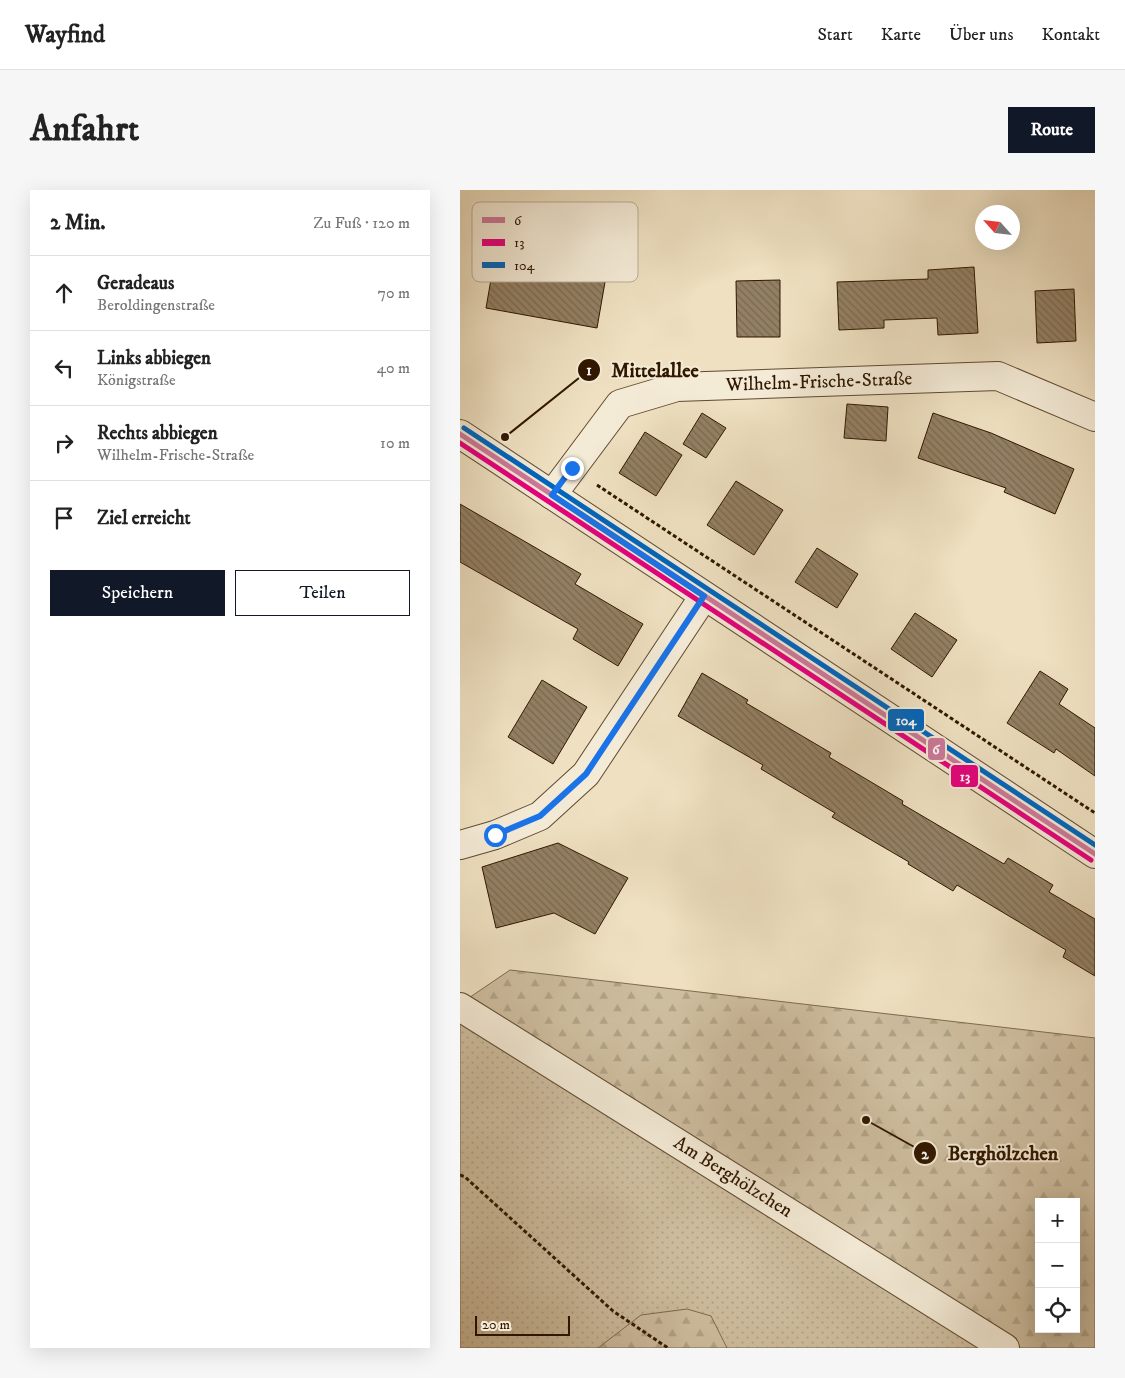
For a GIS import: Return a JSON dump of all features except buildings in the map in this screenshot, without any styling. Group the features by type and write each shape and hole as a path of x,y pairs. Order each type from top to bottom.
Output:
{"street":[{"name":"Wilhelm-Frische-Straße","path":"552,495 620,404 677,387 998,376 1095,417"},
{"path":"460,434 1095,854"},
{"path":"460,844 495,835 540,816 586,774 704,596"},
{"name":"Am Berghölzchen","path":"460,1007 1005,1348"}],"path":[{"path":"572,468 1095,813"},
{"path":"460,1175 466,1178 522,1227 613,1311 668,1348"}],"green space":[{"path":"510,970 1095,1038 1095,1348 1002,1348 460,1004"},
{"path":"460,1009 1002,1348 460,1348"},
{"path":"687,1309 711,1316 727,1348 598,1348 641,1315"}],"transit line":[{"name":"104","path":"464,428 1095,845"},
{"name":"6","path":"460,434 1095,854"},
{"name":"13","path":"460,443 1091,860"}],"place":[{"name":"Mittelallee","path":"505,437"},
{"name":"Berghölzchen","path":"866,1120"}],"route":[{"path":"495,835 540,816 586,774 704,596 552,495 572,468"}]}
